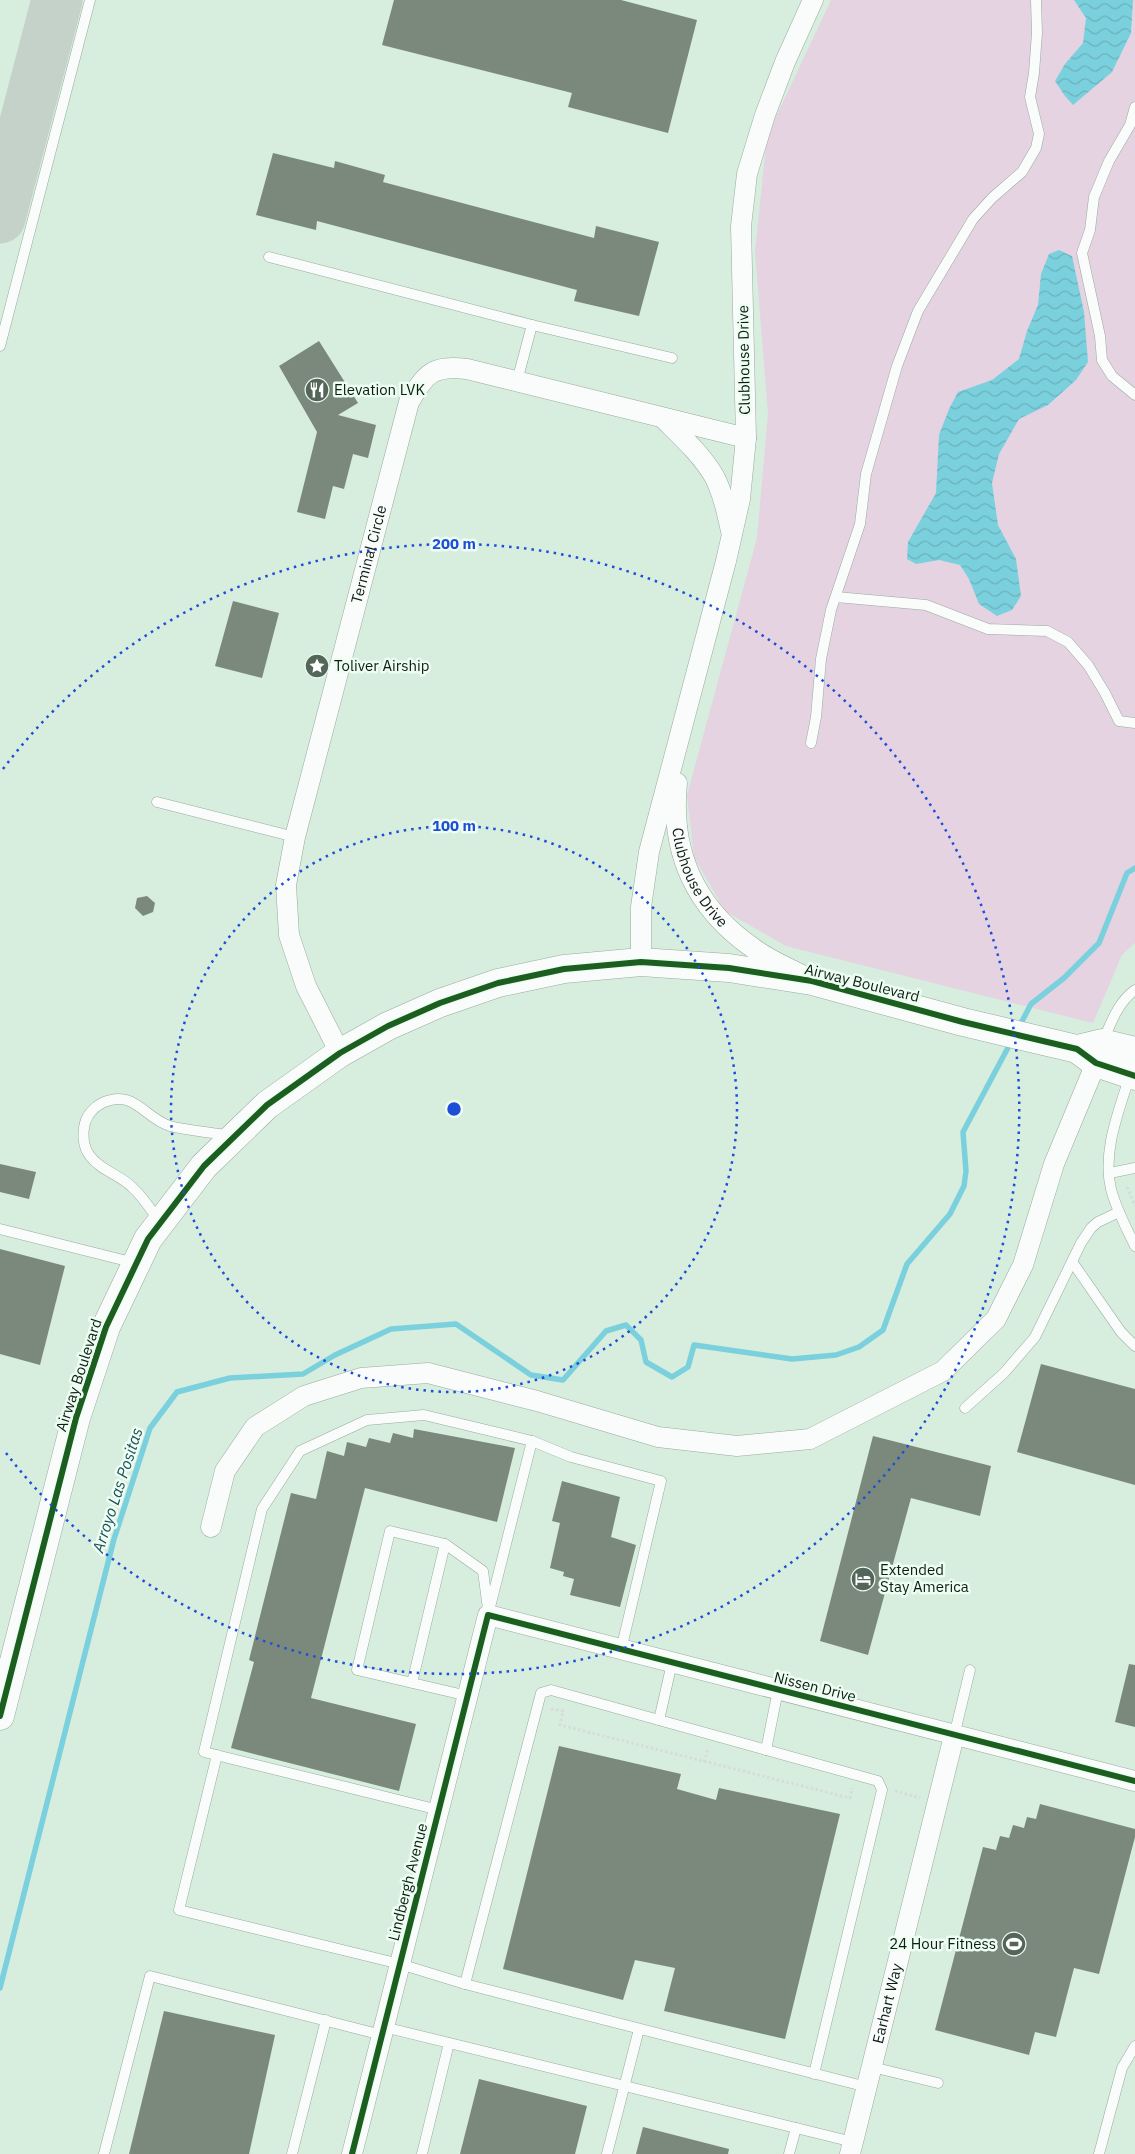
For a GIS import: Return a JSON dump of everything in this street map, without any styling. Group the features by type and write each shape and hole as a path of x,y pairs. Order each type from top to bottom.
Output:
{"main road":[{"name":"Airway Boulevard","path":"0,1716 76,1418 106,1327 148,1239 204,1166 267,1104 340,1053 388,1026 440,1003 498,983 564,969 642,962 729,968 812,982 963,1022 1092,1051 1133,1067"}],"street":[{"name":"Clubhouse Drive","path":"642,962 641,907 649,852 740,499 746,438 741,226 748,174 765,115 781,71 813,0"},
{"name":"Terminal Circle","path":"340,1053 306,986 289,935 286,885 295,837 409,402 425,376 447,366 467,368 746,438"},
{"path":"663,418 691,447 714,476 724,502 732,536"},
{"name":"Clubhouse Drive","path":"683,724 675,805 681,852 698,894 724,925 753,949 812,982"},
{"path":"211,1527 225,1471 255,1427 304,1396 361,1378 428,1373 537,1401 658,1437 736,1446 810,1439 943,1371 996,1319 1004,1304 1022,1265 1092,1051"},
{"name":"Nissen Drive","path":"488,1615 1135,1781"},
{"name":"Lindbergh Avenue","path":"352,2154 488,1615"},
{"name":"Earhart Way","path":"852,2148 954,1736"}],"lane":[{"path":"0,346 90,0"},
{"path":"811,743 816,717 821,659 836,597 860,524 866,474 897,366 918,311 974,219 992,198 1022,172 1036,148 1040,134 1030,97 1037,33 1036,0"},
{"path":"1135,108 1130,125 1109,161 1094,197 1090,230 1082,253 1100,336 1102,360 1112,376 1135,395"},
{"path":"269,257 532,326 672,358"},
{"path":"517,381 532,326"},
{"path":"836,597 926,605 988,629 1047,631 1068,642 1088,666 1119,720 1135,723"},
{"path":"156,802 295,837"},
{"path":"1092,1051 1116,1013 1128,996 1135,990"},
{"path":"1133,1067 1112,1135 1109,1152 1111,1187 1119,1212 1135,1246"},
{"path":"160,1223 133,1187 97,1163 89,1155 84,1145 83,1133 85,1122 91,1112 99,1105 110,1100 121,1099 132,1101 169,1126 234,1136"},
{"path":"1110,1174 1135,1168"},
{"path":"965,1408 1004,1373 1036,1337 1091,1228 1098,1222 1119,1212"},
{"path":"0,1229 136,1264"},
{"path":"1072,1263 1121,1332 1135,1346"},
{"path":"439,1810 204,1752 262,1509 300,1451 367,1420 424,1415 532,1441 571,1457 661,1481 621,1650"},
{"path":"488,1615 532,1441"},
{"path":"468,1696 357,1670 390,1530 445,1544 483,1571 488,1615"},
{"path":"412,1683 445,1544"},
{"path":"659,1720 672,1663"},
{"path":"954,1736 970,1670"},
{"path":"465,1984 541,1693 552,1690 878,1781 882,1790 814,2074"},
{"path":"766,1750 778,1690"},
{"path":"217,1755 179,1910 400,1964 465,1984 867,2087"},
{"path":"104,2154 150,1976 326,2020 449,2043 625,2086 796,2128 852,2148"},
{"path":"292,2154 326,2020"},
{"path":"607,2154 638,2028"},
{"path":"422,2154 449,2043"},
{"path":"1099,2154 1122,2068 1135,2046"},
{"path":"872,2067 938,2083"},
{"path":"789,2154 796,2128"}],"path":[{"path":"1129,1180 1126,1186 1135,1206"},
{"path":"551,1709 563,1711 560,1726 850,1798 853,1784 923,1799"}],"shaded area":[{"path":"831,0 1135,0 1135,943 1122,955 1093,1023 786,946 725,911 694,857 687,795 757,538 768,414 755,252 767,136"}],"water":[{"path":"1074,0 1133,0 1131,33 1112,72 1073,105 1055,81 1065,64 1083,43 1086,18"},
{"path":"1059,250 1072,256 1084,312 1088,362 1076,380 1048,405 1019,419 999,454 992,483 998,525 1016,559 1021,596 1012,610 997,616 979,604 969,579 960,565 939,560 916,564 907,559 908,542 936,493 939,435 949,409 958,392 992,380 1019,359 1027,331 1038,305 1041,274 1049,254"}],"building":[{"path":"394,0 621,0 697,20 668,133 568,107 572,93 382,45"},
{"path":"273,153 334,168 335,161 385,175 383,182 594,238 596,226 659,242 639,316 574,301 577,290 317,221 316,230 256,215"},
{"path":"319,341 358,403 338,415 376,425 368,458 353,454 344,489 333,486 325,519 297,512 317,432 279,366"},
{"path":"233,601 279,613 262,678 215,666"},
{"path":"147,896 155,903 153,912 143,916 135,908 137,898"},
{"path":"0,1164 36,1172 29,1199 0,1192"},
{"path":"0,1249 65,1266 40,1365 0,1354"},
{"path":"1041,1364 1135,1389 1135,1485 1017,1452"},
{"path":"414,1429 515,1448 497,1522 365,1488 311,1698 416,1724 399,1791 231,1748 254,1662 249,1660 291,1493 316,1499 327,1451 344,1456 347,1442 366,1447 369,1438 390,1443 393,1433 413,1438"},
{"name":"Extended Stay America","path":"873,1436 991,1466 980,1516 911,1498 868,1655 820,1641"},
{"path":"562,1481 620,1497 611,1537 636,1545 620,1607 570,1595 574,1579 563,1576 564,1572 550,1568 560,1523 552,1521"},
{"path":"1129,1664 1135,1665 1135,1727 1115,1722"},
{"path":"559,1746 681,1774 677,1789 716,1800 719,1788 840,1814 785,2039 664,2011 675,1968 635,1960 623,2000 503,1969"},
{"path":"1040,1804 1135,1829 1135,1837 1099,1974 1074,1968 1056,2037 1035,2032 1029,2055 935,2030 983,1847 996,1850 1000,1836 1009,1838 1013,1825 1024,1828 1027,1817 1036,1819"},
{"path":"164,2011 275,2035 249,2154 129,2154"},
{"path":"479,2079 587,2106 575,2154 460,2154"},
{"path":"643,2127 729,2149 728,2154 636,2154"}],"waterway":[{"name":"Arroyo Las Positas","path":"1019,1027 1031,1004 1064,978 1099,943 1127,873 1135,868"},
{"name":"Arroyo Las Positas","path":"0,1988 114,1539 150,1428 177,1392 230,1378 303,1374 335,1355 391,1329 456,1324 531,1375 563,1380 606,1331 626,1325 641,1340 646,1362 672,1377 688,1367 694,1345 792,1359 836,1355 859,1347 883,1330 907,1264 950,1214 964,1186 966,1171 963,1132 1011,1042"}],"taxiway":[{"path":"0,218 57,0"}],"cycle path":[{"path":"0,1716 76,1418 106,1327 148,1239 204,1166 267,1105 340,1053 388,1026 440,1003 498,983 564,969 641,962 729,968 812,981 963,1022 1077,1049 1096,1063 1135,1076"},
{"path":"352,2154 488,1615 1135,1781"}],"place":[{"name":"Elevation LVK","path":"317,390"},
{"name":"Toliver Airship","path":"317,666"},
{"name":"Extended Stay America","path":"863,1579"},
{"name":"24 Hour Fitness","path":"1014,1944"}]}
